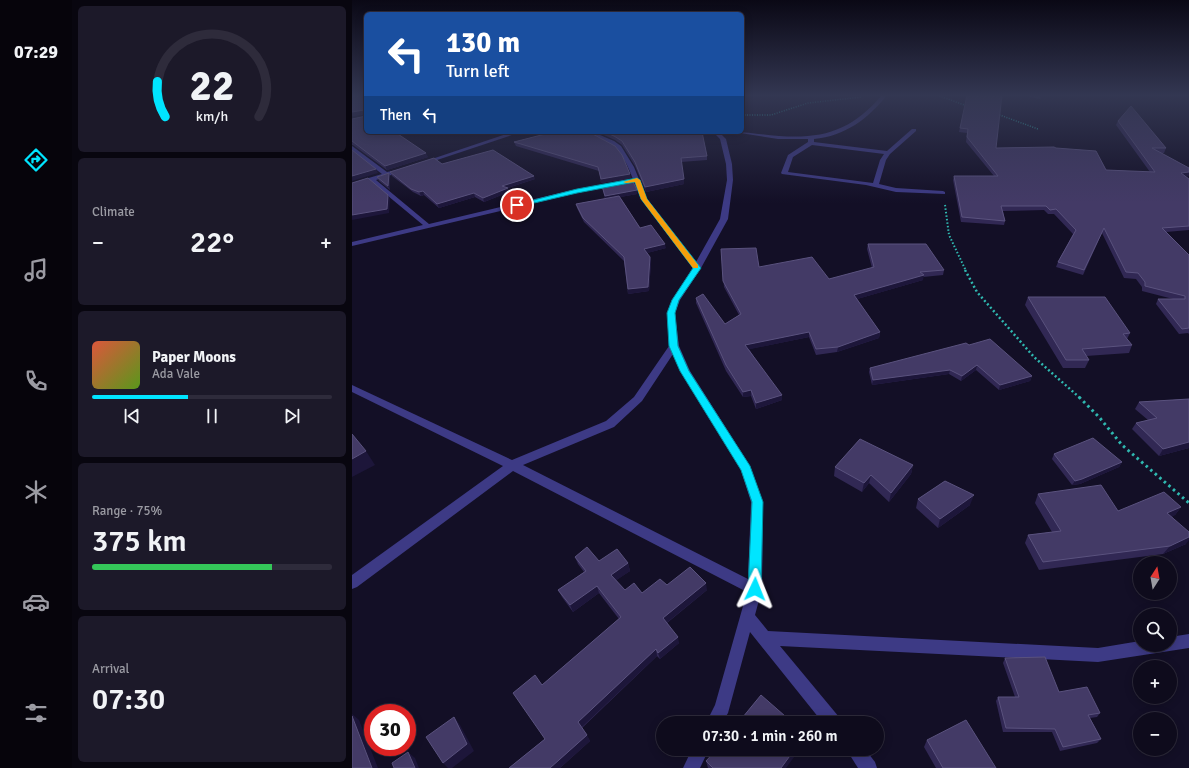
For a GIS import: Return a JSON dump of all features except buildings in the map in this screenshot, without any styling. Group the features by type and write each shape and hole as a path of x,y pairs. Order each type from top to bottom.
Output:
{"street":[{"path":"841,131 832,135 811,140 790,156 784,173 876,185 896,190 943,193"},
{"path":"876,185 882,160 913,131"},
{"path":"744,133 811,140 888,153"},
{"path":"352,185 512,134"},
{"path":"593,134 612,142 619,147 637,180 644,199 697,268"},
{"path":"718,134 723,140 729,164 724,219 697,268 676,300 671,313 674,346 685,371 746,469 757,502 755,589 722,707 718,716"},
{"path":"352,148 386,174"},
{"path":"371,179 428,226"},
{"path":"352,244 577,191 637,180"},
{"path":"352,583 512,465 610,424 638,399 674,346"},
{"path":"352,388 512,465 755,589"},
{"path":"748,618 827,716"},
{"path":"764,638 1098,655 1133,650"},
{"path":"1177,643 1189,641"},
{"path":"692,768 698,756"},
{"path":"860,756 869,768"}],"path":[{"path":"943,193 949,235 962,265 977,292 1034,357 1065,383 1099,417 1122,445 1189,503"}],"slow traffic":[{"path":"626,182 637,180 644,199 695,266"}],"route":[{"path":"517,205 577,191 637,180 644,199 697,268 676,300 671,313 674,346 685,371 746,469 757,502 755,589"}]}
